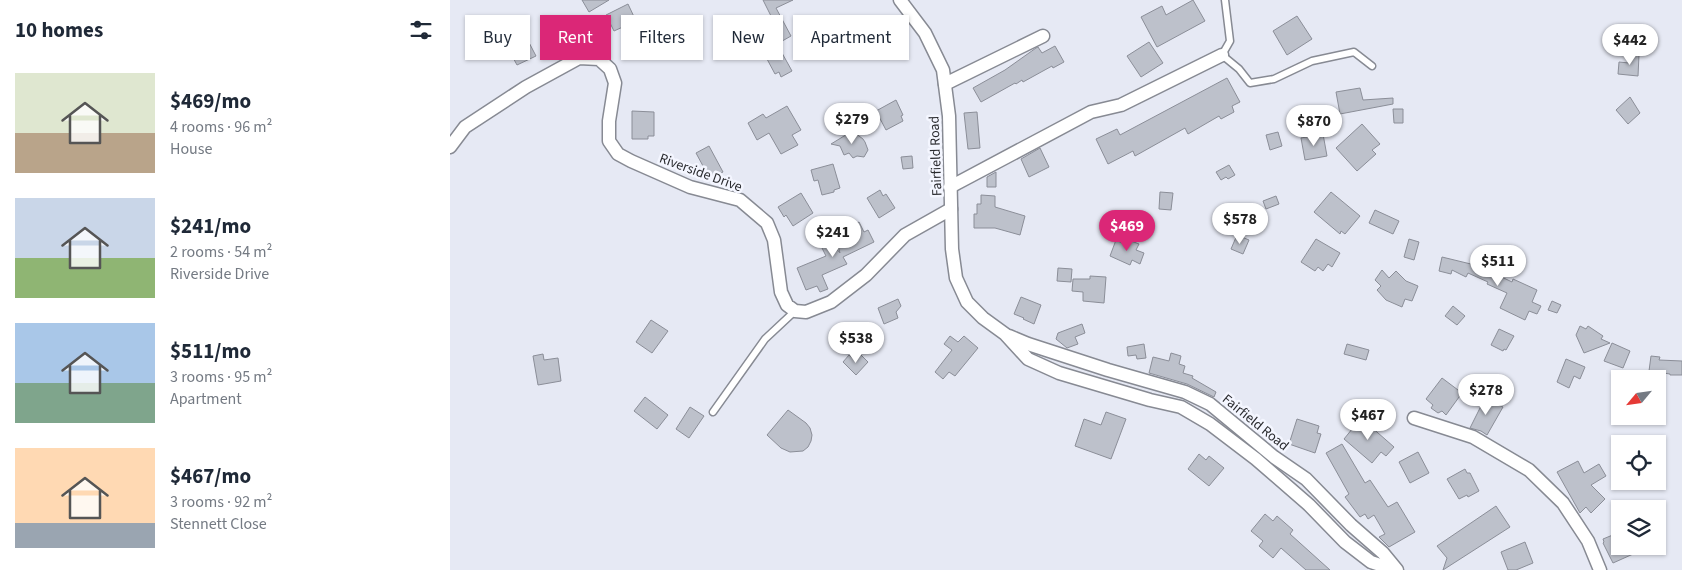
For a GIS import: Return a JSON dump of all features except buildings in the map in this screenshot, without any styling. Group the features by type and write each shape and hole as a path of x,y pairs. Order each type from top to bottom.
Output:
{"street":[{"name":"Fairfield Road","path":"900,0 925,33 944,70 949,116 952,249 956,278 967,302 983,318 1005,334 1028,359 1059,373 1150,400 1181,407 1210,424 1256,459 1309,505 1345,542 1371,562 1396,570"},
{"path":"945,84 1044,36"},
{"path":"950,187 1091,112 1121,105 1222,55"},
{"name":"Riverside Drive","path":"450,147 465,127 526,87 579,58 599,59 610,69 615,83 608,121 609,140 618,154 690,187 740,200 767,223 774,240 781,292 787,305 795,311"},
{"path":"795,311 806,312 831,302 866,275 905,235 951,209"},
{"name":"Fairfield Road","path":"1005,334 1028,344 1108,370 1185,392 1210,404 1274,457 1306,479 1351,525 1383,554 1396,570"},
{"path":"1414,418 1473,436 1529,470 1563,503 1588,541 1600,570"}],"lane":[{"path":"1225,0 1230,41 1222,55 1239,69 1250,83 1274,79 1312,61 1354,52 1372,66"},
{"path":"713,412 765,339 795,311"}]}
